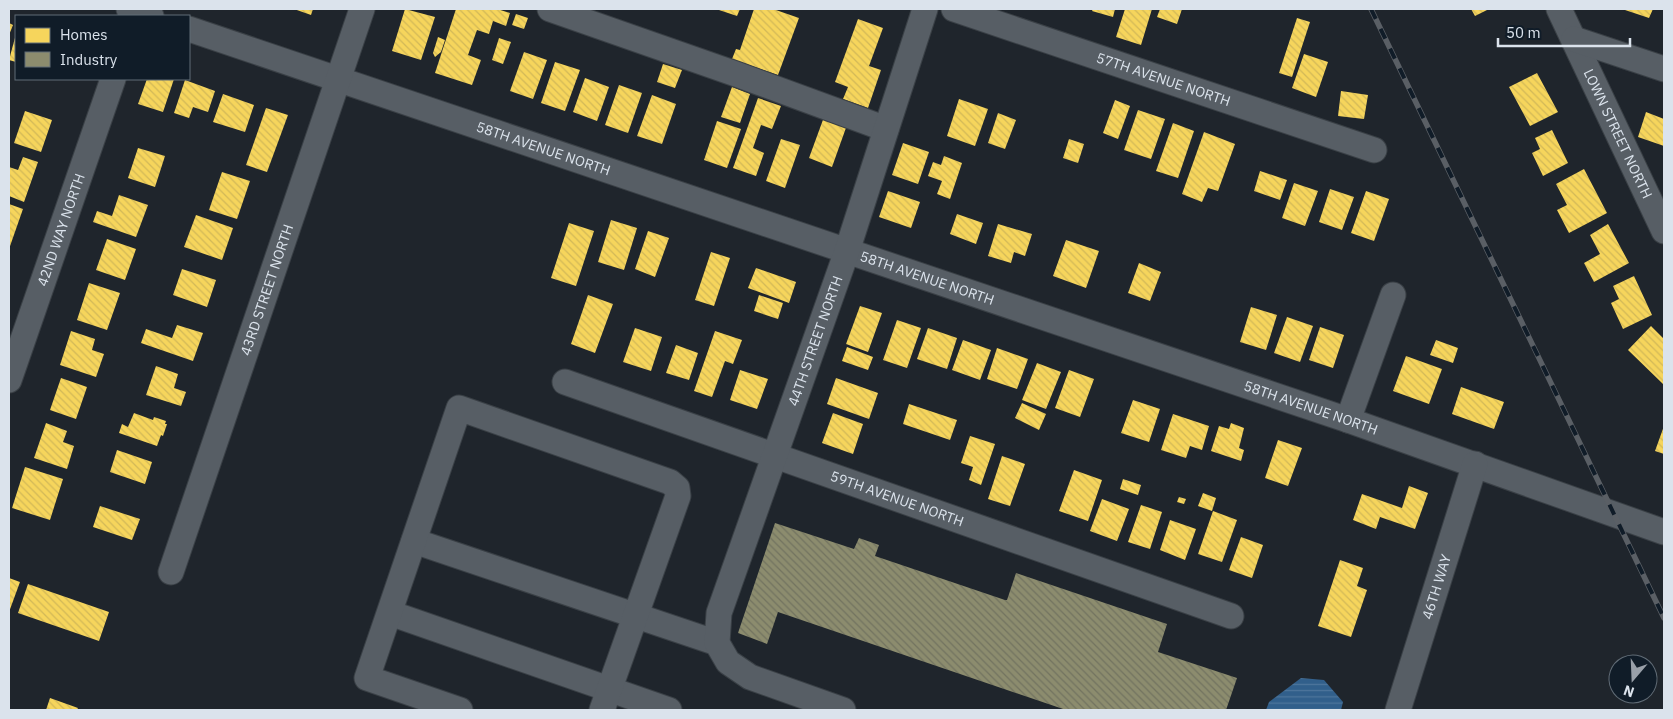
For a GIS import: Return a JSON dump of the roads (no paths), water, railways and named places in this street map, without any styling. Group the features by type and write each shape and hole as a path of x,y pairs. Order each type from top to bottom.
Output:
{"street":[{"name":"43RD STREET NORTH","path":"170,572 362,9"},
{"path":"550,9 886,129"},
{"name":"44TH STREET NORTH","path":"716,643 720,613 847,251 925,9"},
{"name":"57TH AVENUE NORTH","path":"954,9 1374,150"},
{"name":"LOWN STREET NORTH","path":"1559,9 1664,231"},
{"name":"58TH AVENUE NORTH","path":"190,29 1348,420 1664,532"},
{"path":"1574,38 1664,69"},
{"name":"42ND WAY NORTH","path":"9,380 114,80"},
{"path":"1348,420 1393,295"},
{"name":"59TH AVENUE NORTH","path":"565,382 1231,616"},
{"path":"460,710 367,678 459,408 670,482 677,488 678,496 606,700"},
{"name":"46TH WAY","path":"1398,710 1475,464"},
{"path":"414,541 716,643 728,662 750,677 843,710"},
{"path":"390,612 606,700 669,710"}],"water":[{"path":"1301,678 1324,680 1343,702 1341,710 1266,710 1269,702"}],"railway":[{"path":"1371,9 1664,618"}]}
